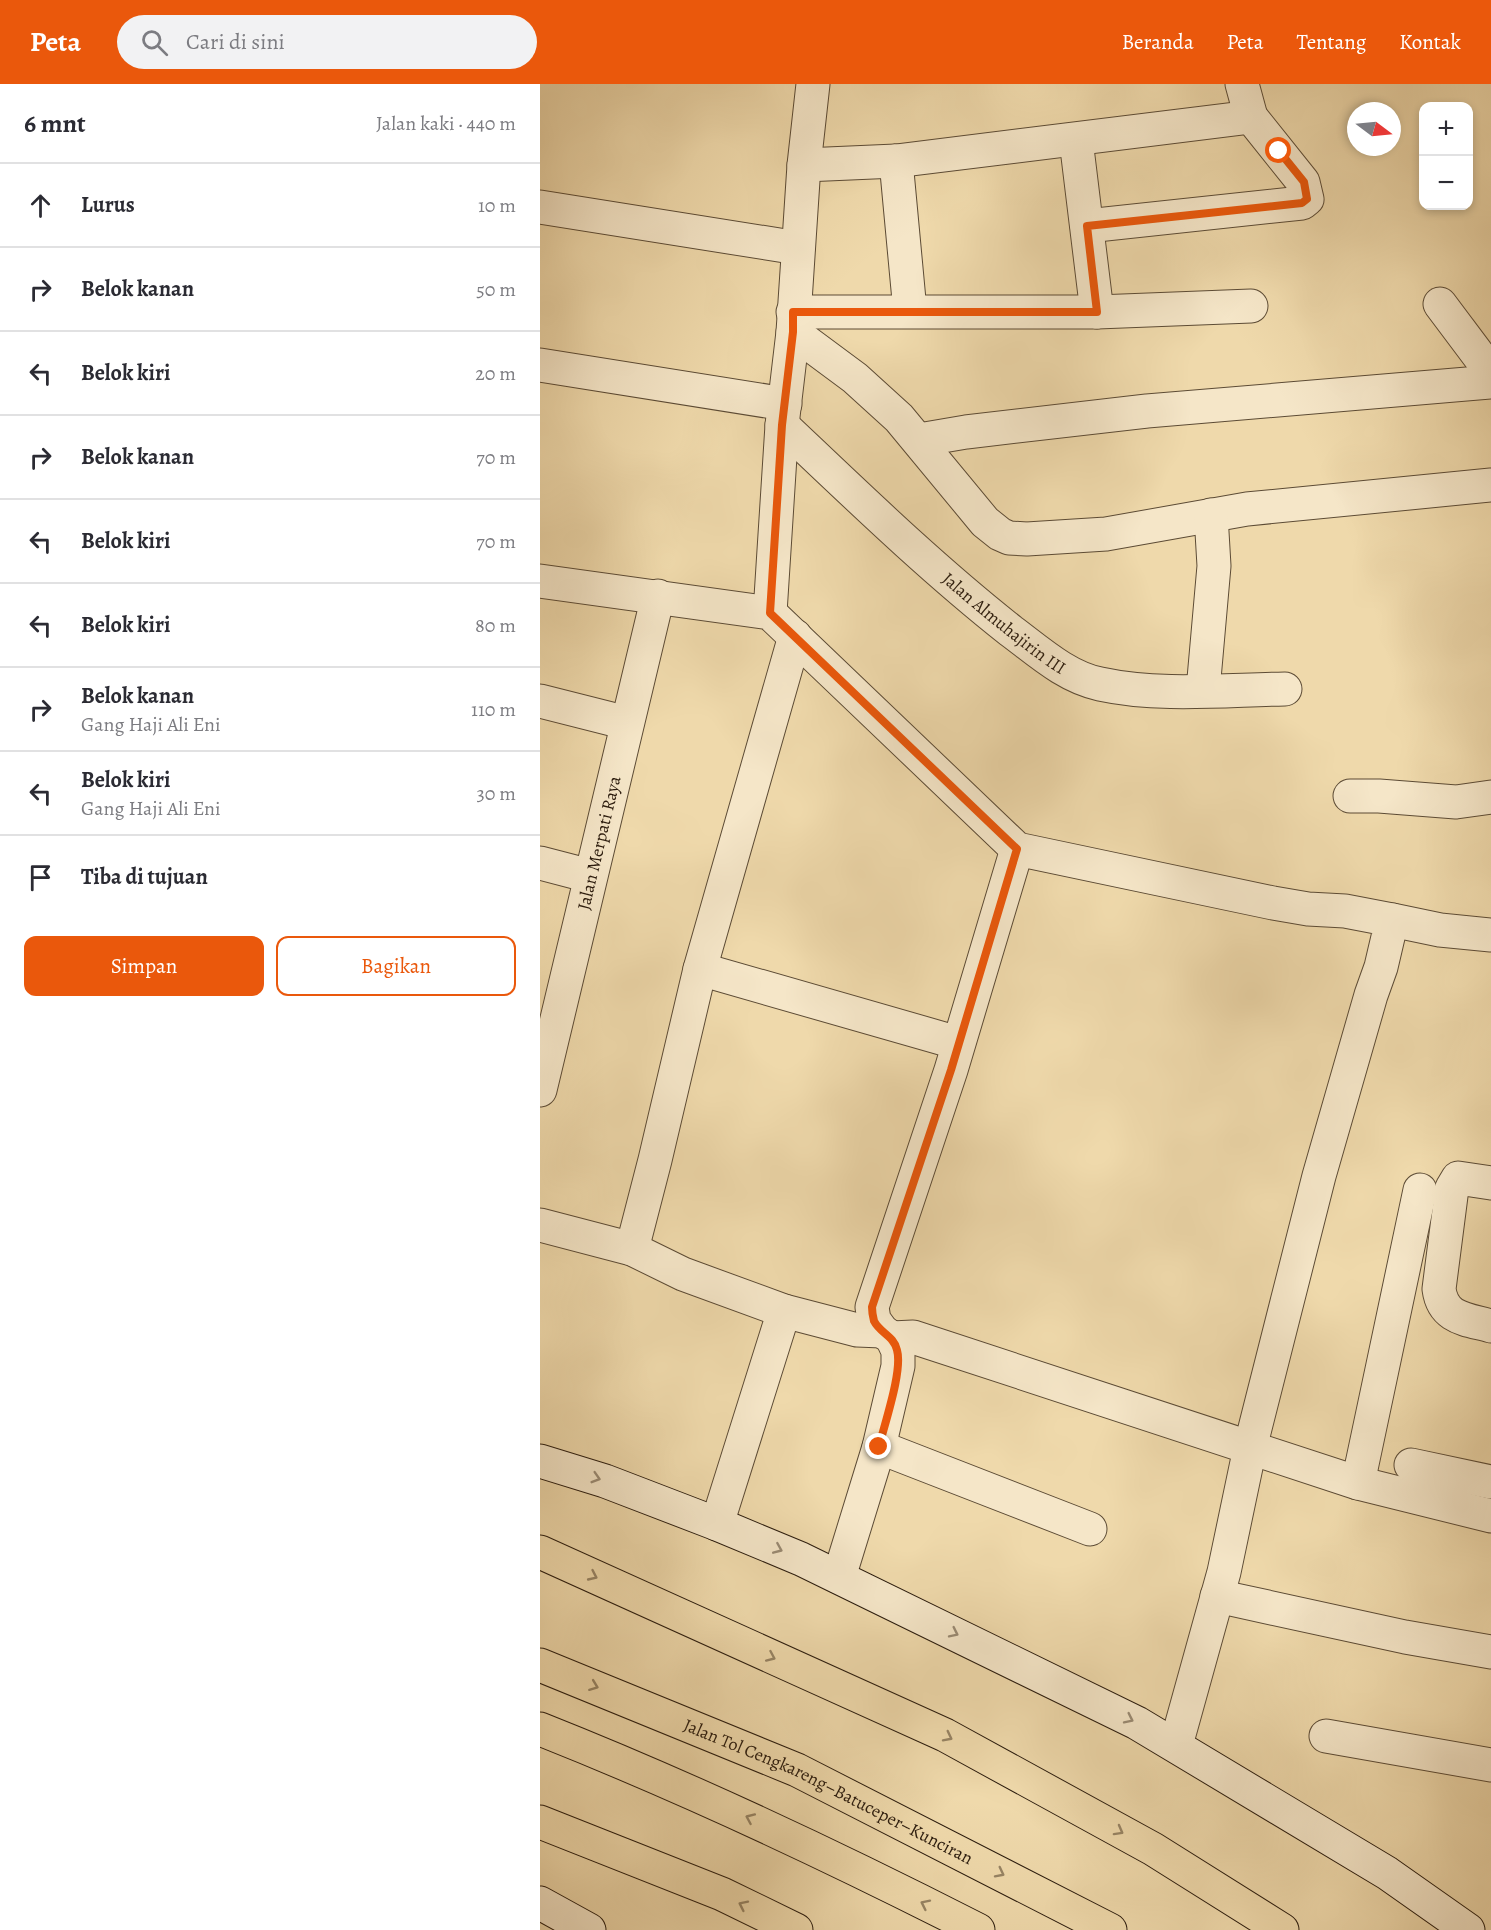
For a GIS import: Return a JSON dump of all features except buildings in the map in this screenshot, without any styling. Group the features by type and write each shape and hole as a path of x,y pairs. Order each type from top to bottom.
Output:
{"highway":[{"path":"540,1552 945,1735 1153,1849 1282,1930"},
{"name":"Jalan Tol Cengkareng–Batuceper–Kunciran","path":"540,1665 797,1770 1110,1930"},
{"path":"540,1729 601,1753 767,1826 978,1930"},
{"path":"540,1822 722,1894 796,1930"}],"street":[{"path":"1087,226 1302,203 1307,199 1304,182 1251,117 1242,84"},
{"path":"770,613 809,85"},
{"path":"804,165 896,161 1251,117"},
{"path":"1076,140 1097,312"},
{"path":"896,161 910,311"},
{"path":"540,207 798,248"},
{"path":"1440,304 1491,372"},
{"path":"793,322 910,311 1097,312 1251,306"},
{"path":"793,322 899,418 985,522 1009,538 1106,534 1247,509 1491,485"},
{"path":"540,365 783,414"},
{"path":"919,440 966,432 1147,411 1491,382"},
{"name":"Jalan Almuhajirin III","path":"783,414 942,573 997,620 1075,676 1098,684 1150,692 1285,689"},
{"path":"1203,690 1214,566 1211,515"},
{"path":"540,581 770,613 1017,849 1273,903 1308,909 1346,911 1440,930 1491,935"},
{"name":"Jalan Merpati Raya","path":"540,1090 550,1000 590,876 658,596"},
{"path":"632,1249 700,969 795,636"},
{"path":"540,701 627,723"},
{"path":"1350,796 1456,802 1491,797"},
{"path":"839,1577 879,1447 898,1366 898,1351 874,1320 872,1307 958,1043 1017,849"},
{"path":"540,863 590,876"},
{"path":"1176,1744 1224,1572 1250,1448 1319,1176 1381,967 1392,921"},
{"path":"700,969 958,1043"},
{"path":"1491,1183 1458,1178 1452,1188 1439,1289 1441,1301 1448,1311 1462,1318 1491,1326"},
{"path":"1359,1483 1420,1191"},
{"path":"540,1225 632,1249 684,1274 784,1311 857,1330 913,1337 1359,1483 1491,1516"},
{"path":"717,1524 784,1311"},
{"path":"879,1447 1090,1529"},
{"path":"540,1461 605,1481 717,1524 839,1577 1137,1723 1176,1744 1387,1873 1468,1930"},
{"path":"1411,1465 1491,1482"},
{"path":"1217,1596 1405,1637 1491,1652"},
{"path":"1326,1736 1491,1765"},
{"path":"540,1903 589,1930"}],"route":[{"path":"879,1447 892,1397 898,1366 898,1351 892,1338 874,1320 872,1307 951,1070 1017,849 770,613 782,425 793,332 793,312 1097,312 1087,226 1302,203 1307,199 1304,182 1279,151"}]}
